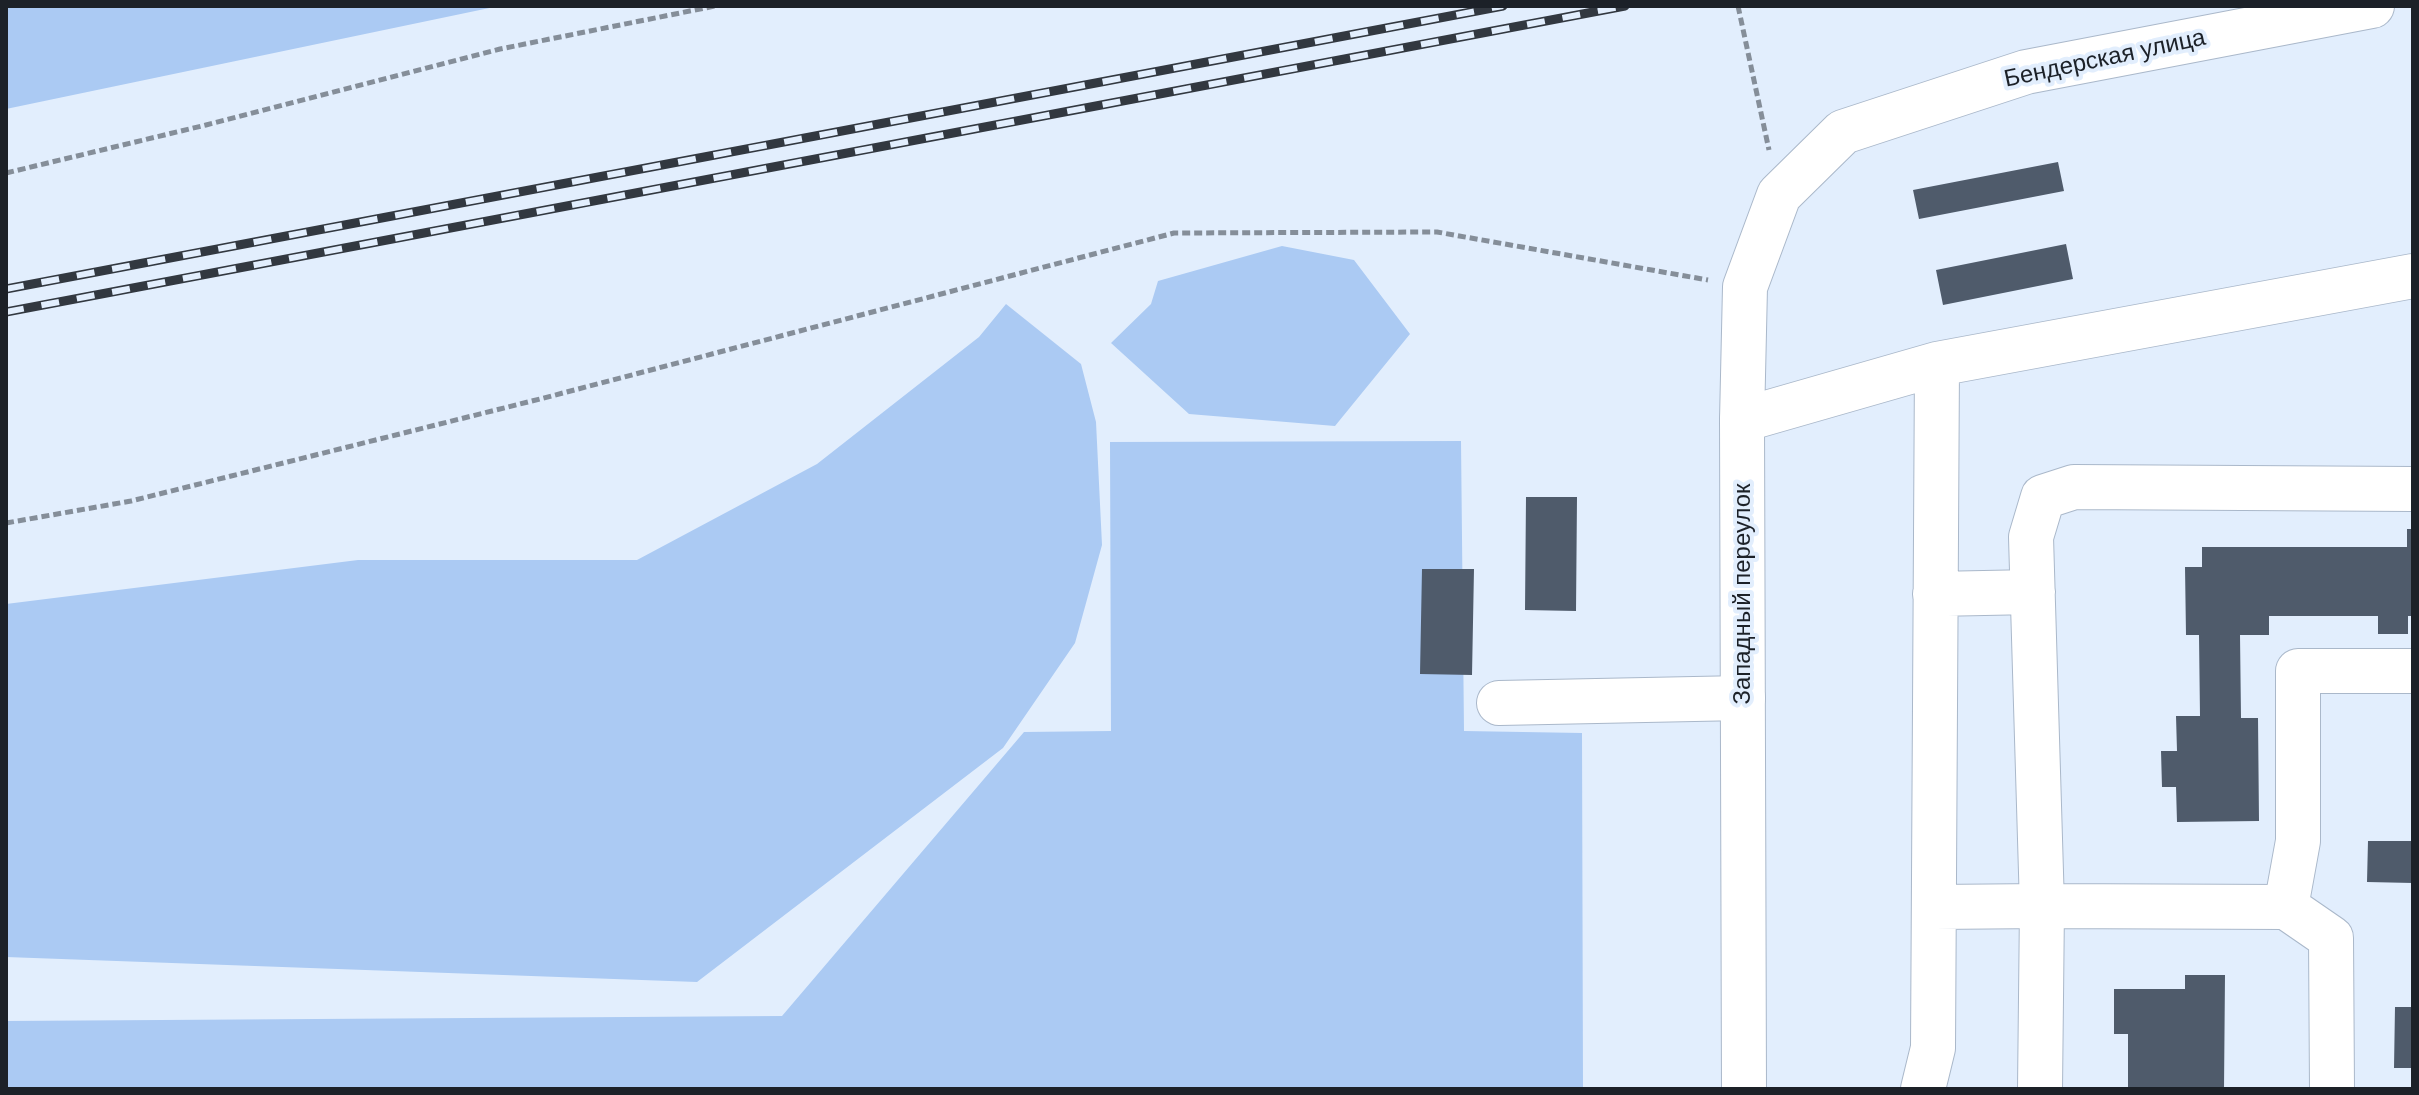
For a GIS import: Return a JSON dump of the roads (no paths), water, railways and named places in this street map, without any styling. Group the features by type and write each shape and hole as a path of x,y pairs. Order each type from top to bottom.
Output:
{"street":[{"name":"Бендерская улица","path":"1843,132 2026,72 2372,6"},
{"name":"Западный переулок","path":"1744,1089 1742,420 1745,287 1779,195 1843,132"},
{"path":"1742,420 1937,364 2413,276"},
{"path":"1923,1089 1933,1048 1937,364"},
{"path":"2040,1089 2042,906 2031,537 2043,497 2074,487 2413,489"},
{"path":"1935,594 2033,592"},
{"path":"2286,907 2298,841 2298,671 2413,671"},
{"path":"1499,703 1743,698"},
{"path":"1935,907 2286,907 2331,938 2332,1089"}],"railway":[{"path":"6,289 1503,6"},
{"path":"6,312 1625,6"}]}
